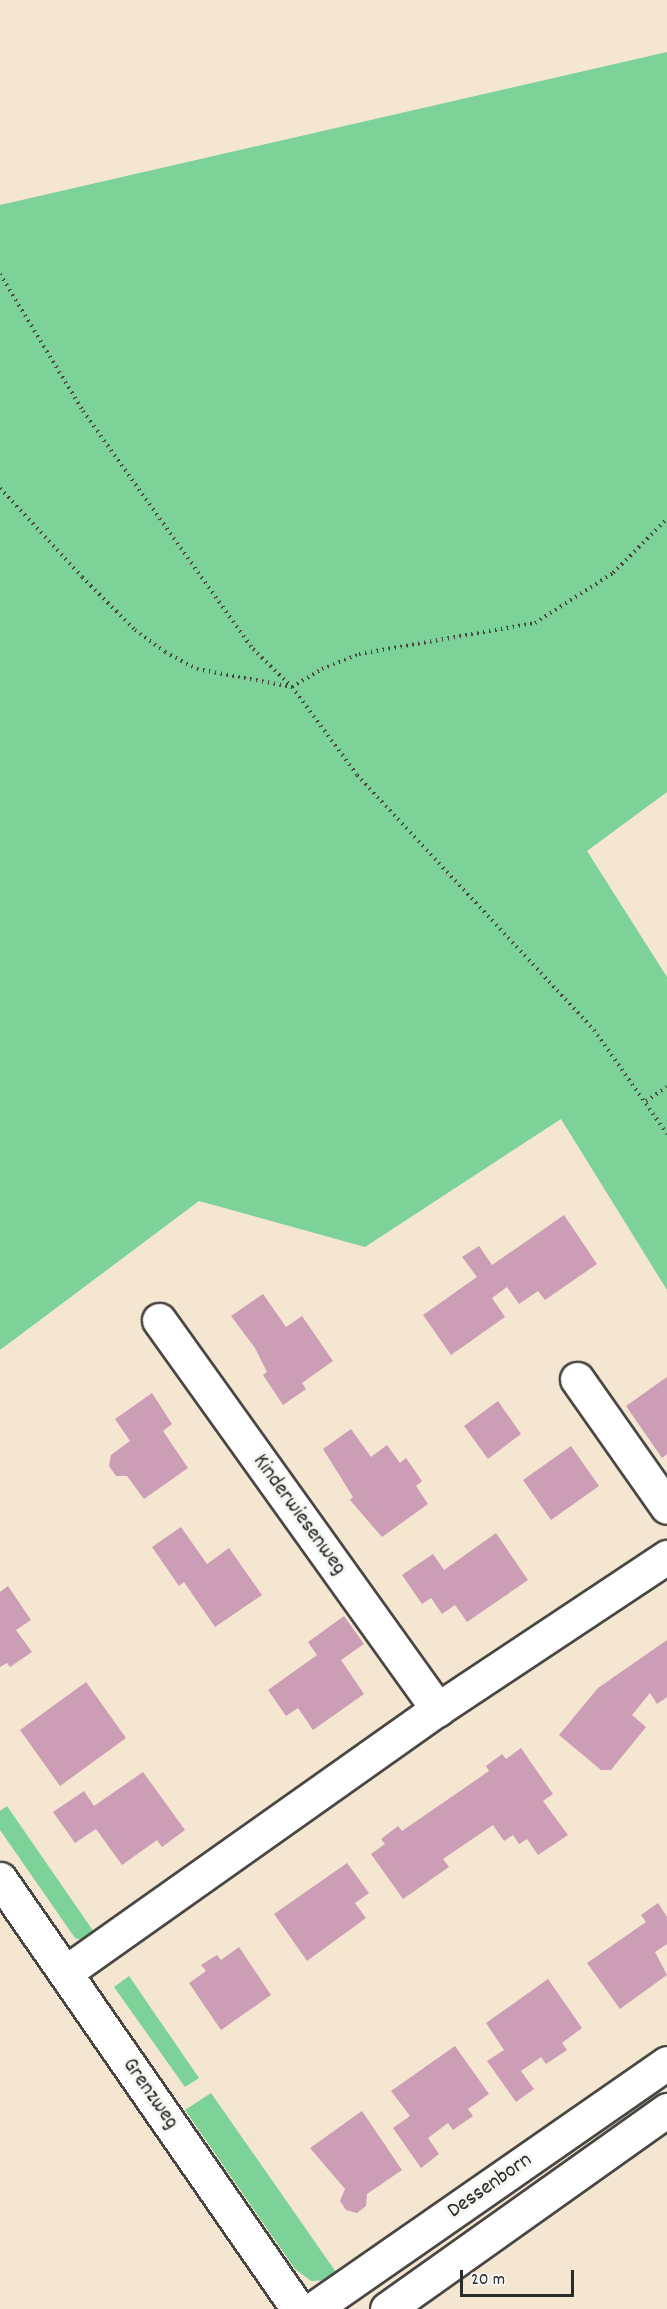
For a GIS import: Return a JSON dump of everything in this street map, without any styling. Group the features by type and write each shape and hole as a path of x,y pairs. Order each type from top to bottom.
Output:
{"street":[{"name":"Kinderwiesenweg","path":"159,1320 438,1709"},
{"path":"577,1378 667,1507"},
{"path":"66,1972 438,1709 667,1557"},
{"name":"Grenzweg","path":"0,1879 298,2309"},
{"name":"Dessenborn","path":"313,2309 667,2063"},
{"name":"Dessenborn","path":"387,2309 667,2110"}],"path":[{"path":"0,274 83,411 180,550 253,649 291,687 357,775 594,1030 667,1134"},
{"path":"0,488 135,630 165,652 197,669 291,687 359,654 535,623 613,573 667,519"},
{"path":"646,1101 667,1087"}],"green space":[{"path":"667,52 667,792 587,851 667,977 667,1290 561,1119 365,1247 199,1201 0,1350 0,205"},
{"path":"7,1806 96,1935 85,1941 75,1938 0,1830 0,1811"},
{"path":"129,1976 199,2078 185,2087 114,1987"},
{"path":"211,2093 338,2275 329,2280 311,2281 295,2269 185,2110"}],"building":[{"path":"564,1215 597,1264 545,1300 538,1291 519,1304 507,1287 492,1298 505,1317 451,1355 423,1315 477,1277 462,1257 479,1246 492,1265"},
{"path":"263,1294 286,1327 302,1316 333,1361 302,1383 306,1389 283,1405 263,1375 267,1372 255,1348 231,1316"},
{"path":"667,1377 667,1454 662,1458 626,1406"},
{"path":"152,1393 172,1424 163,1431 188,1468 144,1499 127,1476 116,1476 109,1466 111,1455 130,1441 115,1419"},
{"path":"498,1401 521,1434 488,1459 464,1426"},
{"path":"351,1429 371,1457 387,1445 400,1463 406,1458 422,1481 416,1486 428,1504 382,1537 350,1500 353,1497 323,1449"},
{"path":"571,1446 599,1486 551,1520 523,1480"},
{"path":"181,1527 207,1564 229,1548 262,1595 215,1627 184,1582 179,1586 152,1547"},
{"path":"496,1533 528,1580 467,1622 455,1605 442,1614 431,1598 422,1604 402,1575 433,1554 444,1570"},
{"path":"8,1586 31,1620 16,1630 32,1652 10,1667 7,1663 0,1667 0,1592"},
{"path":"344,1616 364,1644 341,1660 364,1694 313,1730 298,1708 286,1716 268,1690 317,1655 308,1642"},
{"path":"667,1640 667,1697 657,1704 650,1693 632,1715 646,1727 611,1770 601,1770 559,1735 598,1688"},
{"path":"86,1682 126,1738 60,1786 20,1730"},
{"path":"521,1748 553,1794 543,1801 568,1835 538,1855 527,1839 519,1844 513,1835 504,1841 493,1825 443,1859 449,1867 403,1899 371,1854 385,1844 381,1839 398,1826 402,1831 489,1771 486,1766 502,1754 506,1759"},
{"path":"143,1772 185,1830 162,1847 157,1840 122,1865 96,1829 75,1843 53,1812 84,1791 94,1806"},
{"path":"347,1863 369,1893 355,1903 366,1918 307,1961 274,1914"},
{"path":"658,1903 667,1917 667,1944 655,1952 667,1975 620,2009 587,1963 646,1922 641,1915"},
{"path":"239,1947 271,1995 221,2030 189,1983 206,1971 201,1965 217,1955 221,1960"},
{"path":"548,1979 582,2028 562,2043 567,2050 546,2064 541,2057 521,2071 534,2089 516,2102 487,2061 504,2050 486,2023"},
{"path":"455,2046 489,2094 468,2109 473,2116 453,2130 448,2123 428,2138 439,2154 421,2168 393,2128 410,2116 391,2091"},
{"path":"362,2111 402,2170 367,2194 366,2206 357,2213 346,2210 340,2201 345,2189 310,2148"}]}
